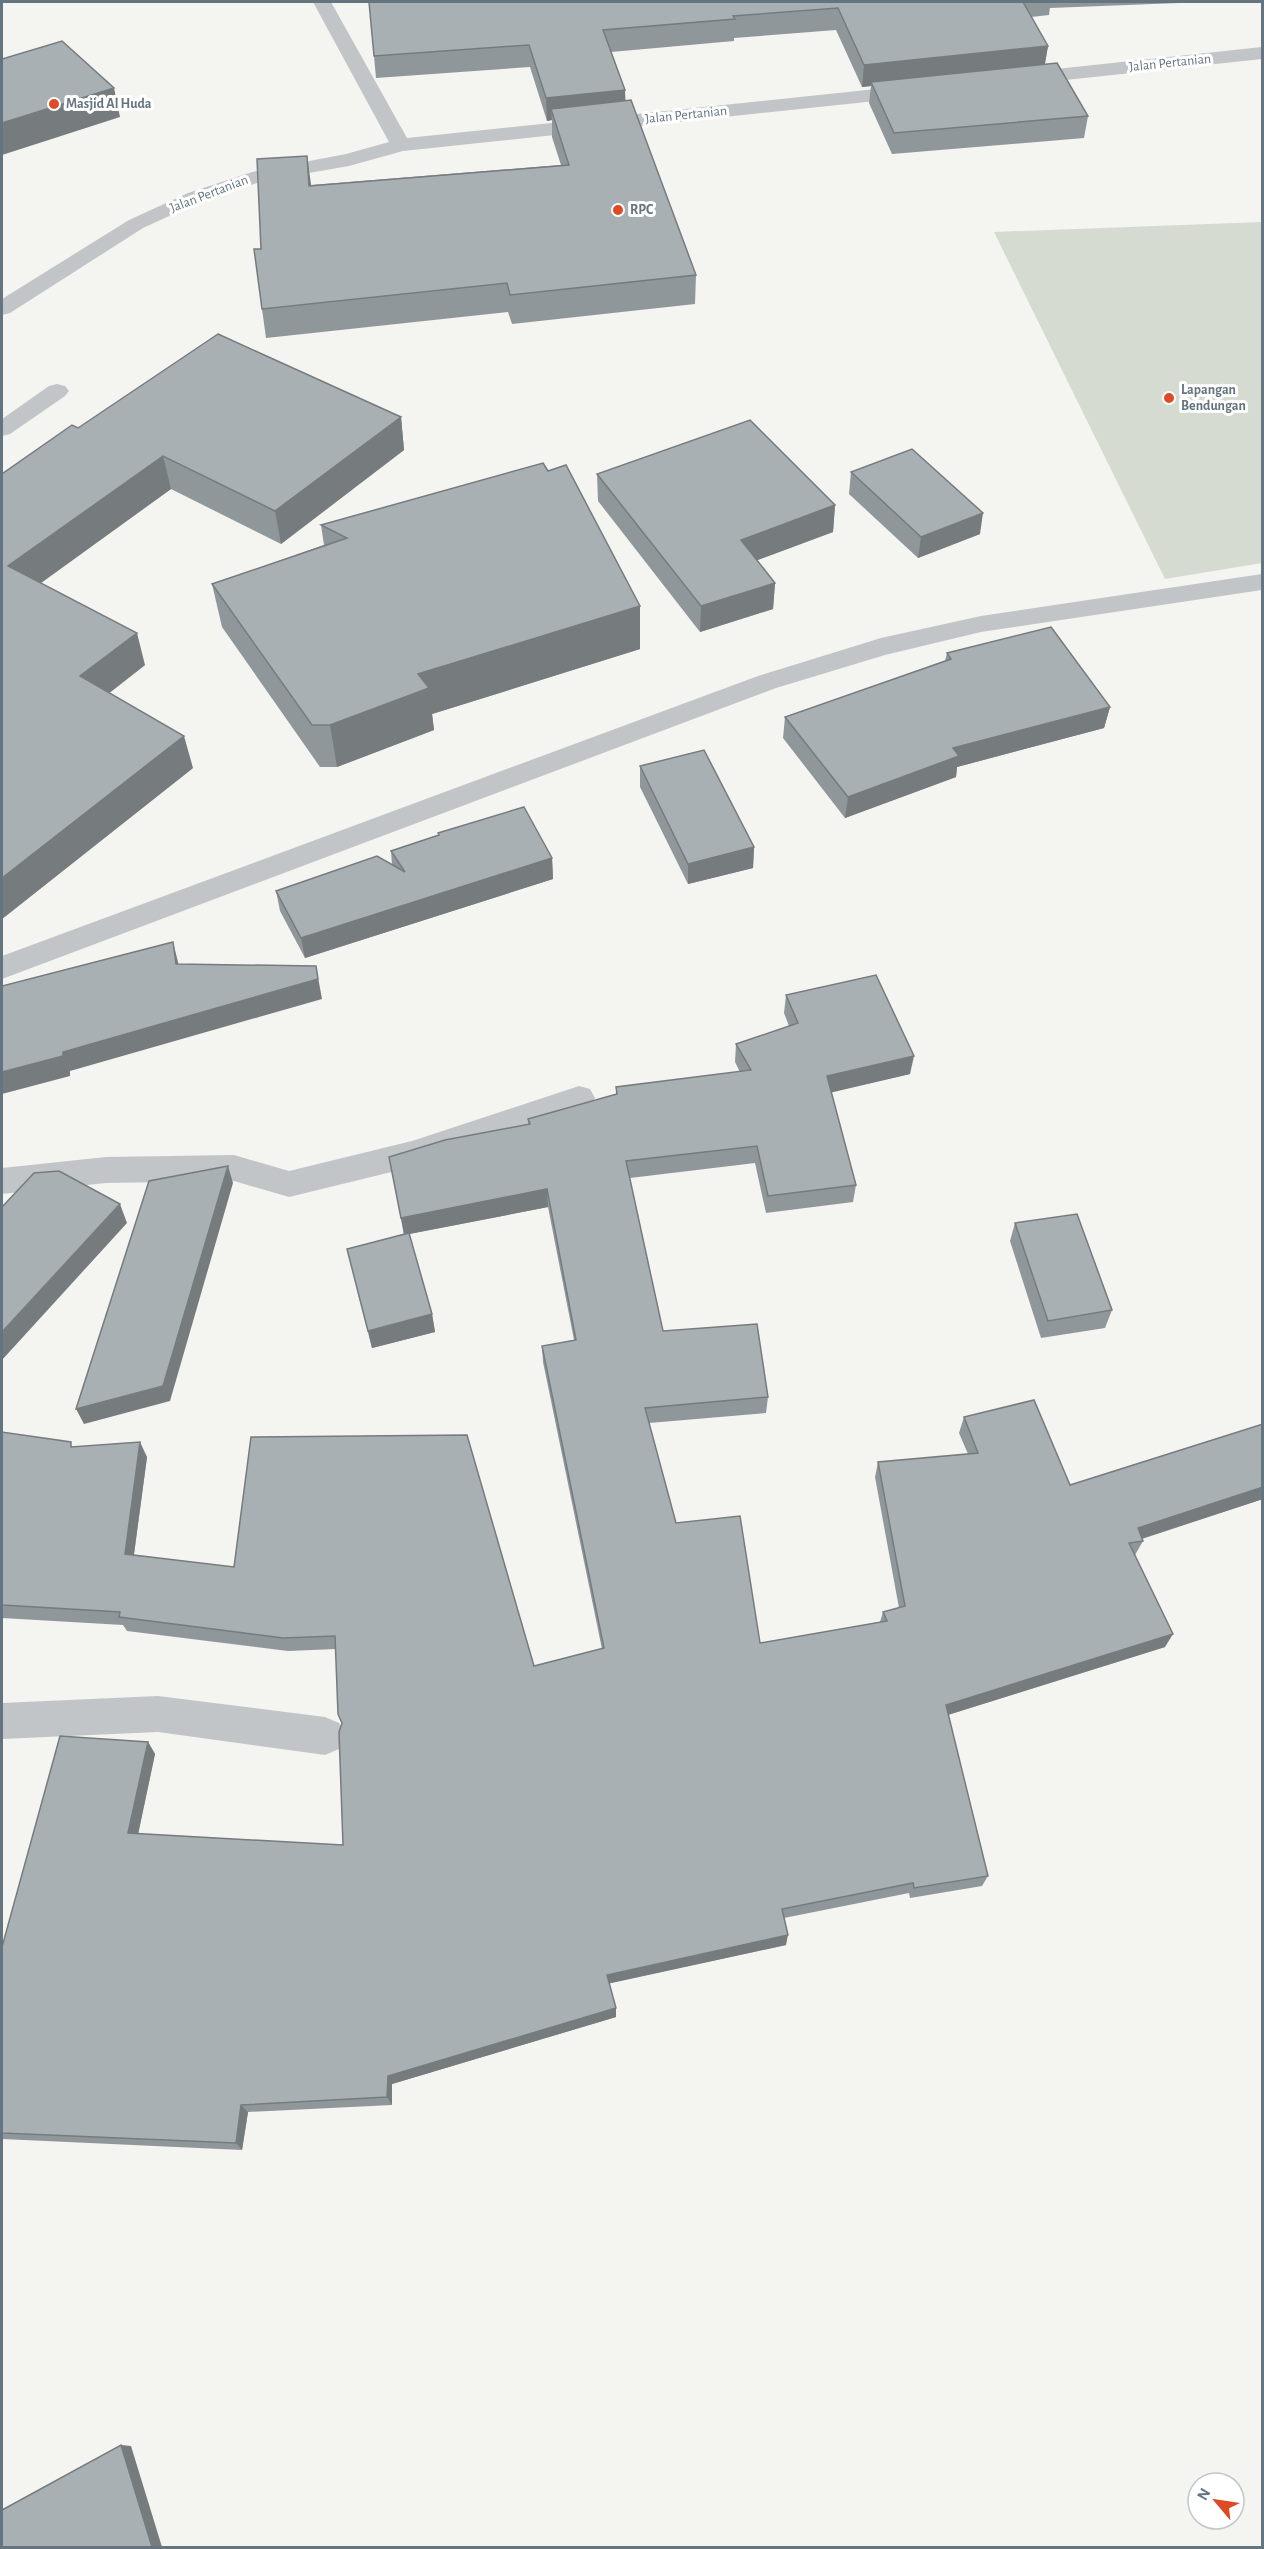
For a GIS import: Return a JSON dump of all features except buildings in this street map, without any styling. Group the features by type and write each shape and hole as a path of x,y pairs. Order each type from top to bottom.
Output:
{"street":[{"path":"322,2 401,146"},
{"name":"Jalan Pertanian","path":"1003,81 1263,53"},
{"name":"Jalan Pertanian","path":"2,308 136,224 195,197 259,176 349,160 401,146 932,89"},
{"path":"2,429 57,391"},
{"path":"2,968 767,682 881,647 981,624 1263,582"},
{"path":"2,1181 106,1170 234,1168 289,1184 412,1154 579,1098"},
{"path":"2,1721 158,1714 325,1736"}],"shaded area":[{"name":"Lapangan Bendungan","path":"1262,222 1262,563 1165,579 994,232"}],"place":[{"name":"Masjid Al Huda","path":"54,104"},
{"name":"RPC","path":"618,210"},
{"name":"Lapangan Bendungan","path":"1169,398"}]}
